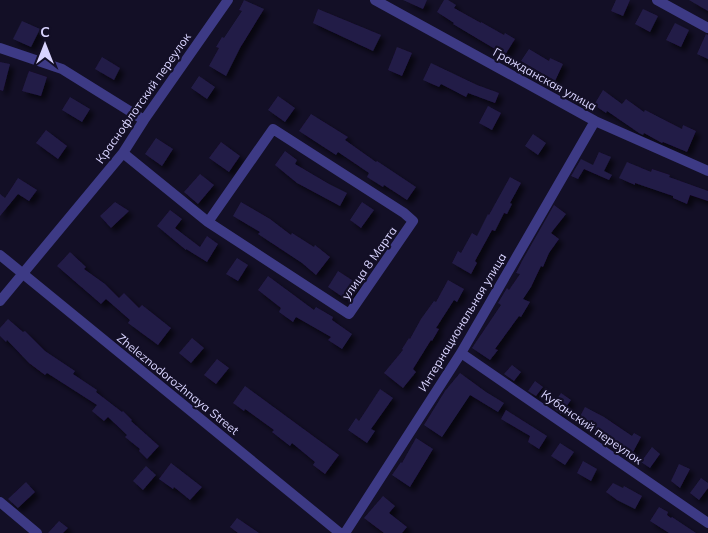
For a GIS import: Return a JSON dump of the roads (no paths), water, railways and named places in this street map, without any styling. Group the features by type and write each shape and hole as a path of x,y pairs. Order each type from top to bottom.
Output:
{"street":[{"name":"Краснофлотский переулок","path":"0,301 123,153 228,0"},
{"name":"Гражданская улица","path":"375,0 595,121 708,170"},
{"path":"657,0 708,28"},
{"path":"0,48 62,69 144,120"},
{"name":"Интернациональная улица","path":"345,533 461,352 595,121"},
{"name":"улица 8 Марта","path":"123,153 208,222 349,314 413,221 404,213 273,129 208,222"},
{"name":"Zheleznodorozhnaya Street","path":"0,255 340,533"},
{"name":"Кубанский переулок","path":"461,352 708,523"},
{"path":"0,502 37,533"}]}
